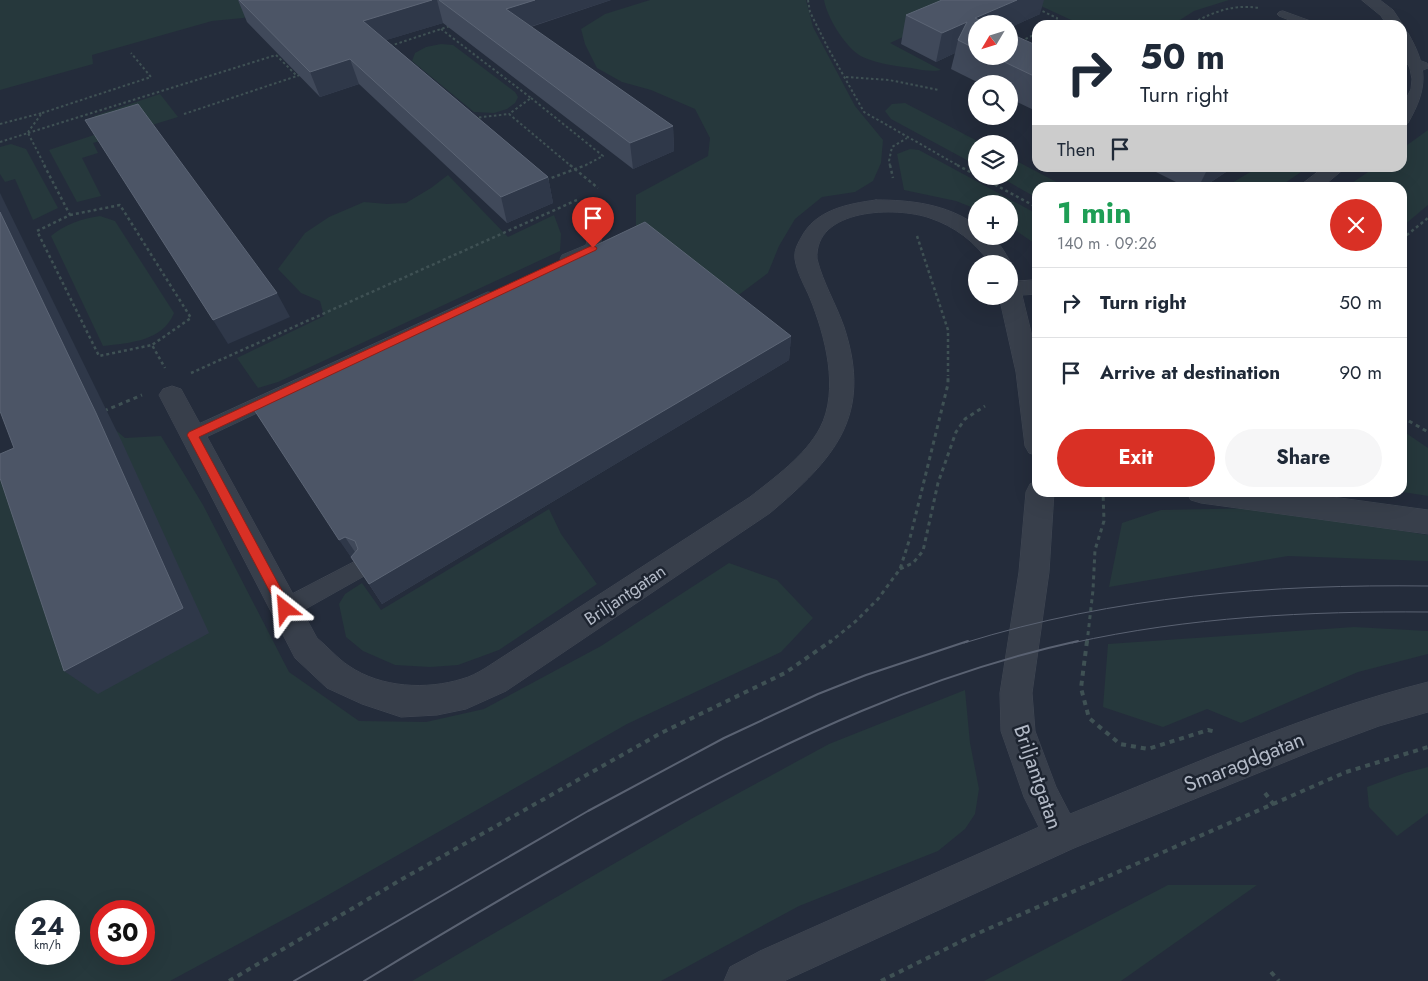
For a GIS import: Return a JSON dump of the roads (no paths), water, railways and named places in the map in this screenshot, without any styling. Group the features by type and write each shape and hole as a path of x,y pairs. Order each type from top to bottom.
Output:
{"street":[{"path":"1370,0 1387,13 1392,20"},
{"path":"1407,43 1423,66 1427,87 1423,100 1407,114"},
{"path":"1315,182 1329,172"},
{"name":"Briljantgatan","path":"162,387 193,435 306,648 338,677 362,689 402,701 437,699 466,694 495,680 760,505 800,472 830,434 841,401 841,369 833,327 807,266 806,249 812,233 826,221 844,211 871,206 895,206 927,210 953,220 968,230"},
{"name":"Briljantgatan","path":"988,245 995,255"},
{"path":"1018,289 1032,288"},
{"path":"1012,305 1028,372 1032,402"},
{"name":"Briljantgatan","path":"744,981 783,961 1062,835 1042,797 1018,731 1016,694 1034,572 1040,497"},
{"path":"1241,497 1428,522"},
{"name":"Smaragdgatan","path":"1062,835 1315,733 1379,710 1428,697"}],"lane":[{"path":"1283,14 1299,20"},
{"path":"1407,60 1423,66"},
{"path":"557,265 593,248 600,213"},
{"path":"193,435 504,290"},
{"path":"285,609 358,569"}],"tram line":[{"path":"964,643 1078,614 1194,596 1311,587 1428,586"},
{"path":"1072,643 1160,627 1249,617 1338,613 1428,612"},
{"path":"294,981 588,811 724,738 818,694 866,675 968,641"},
{"path":"364,981 620,831 758,758 861,711 914,690 968,671 1078,641"}]}
